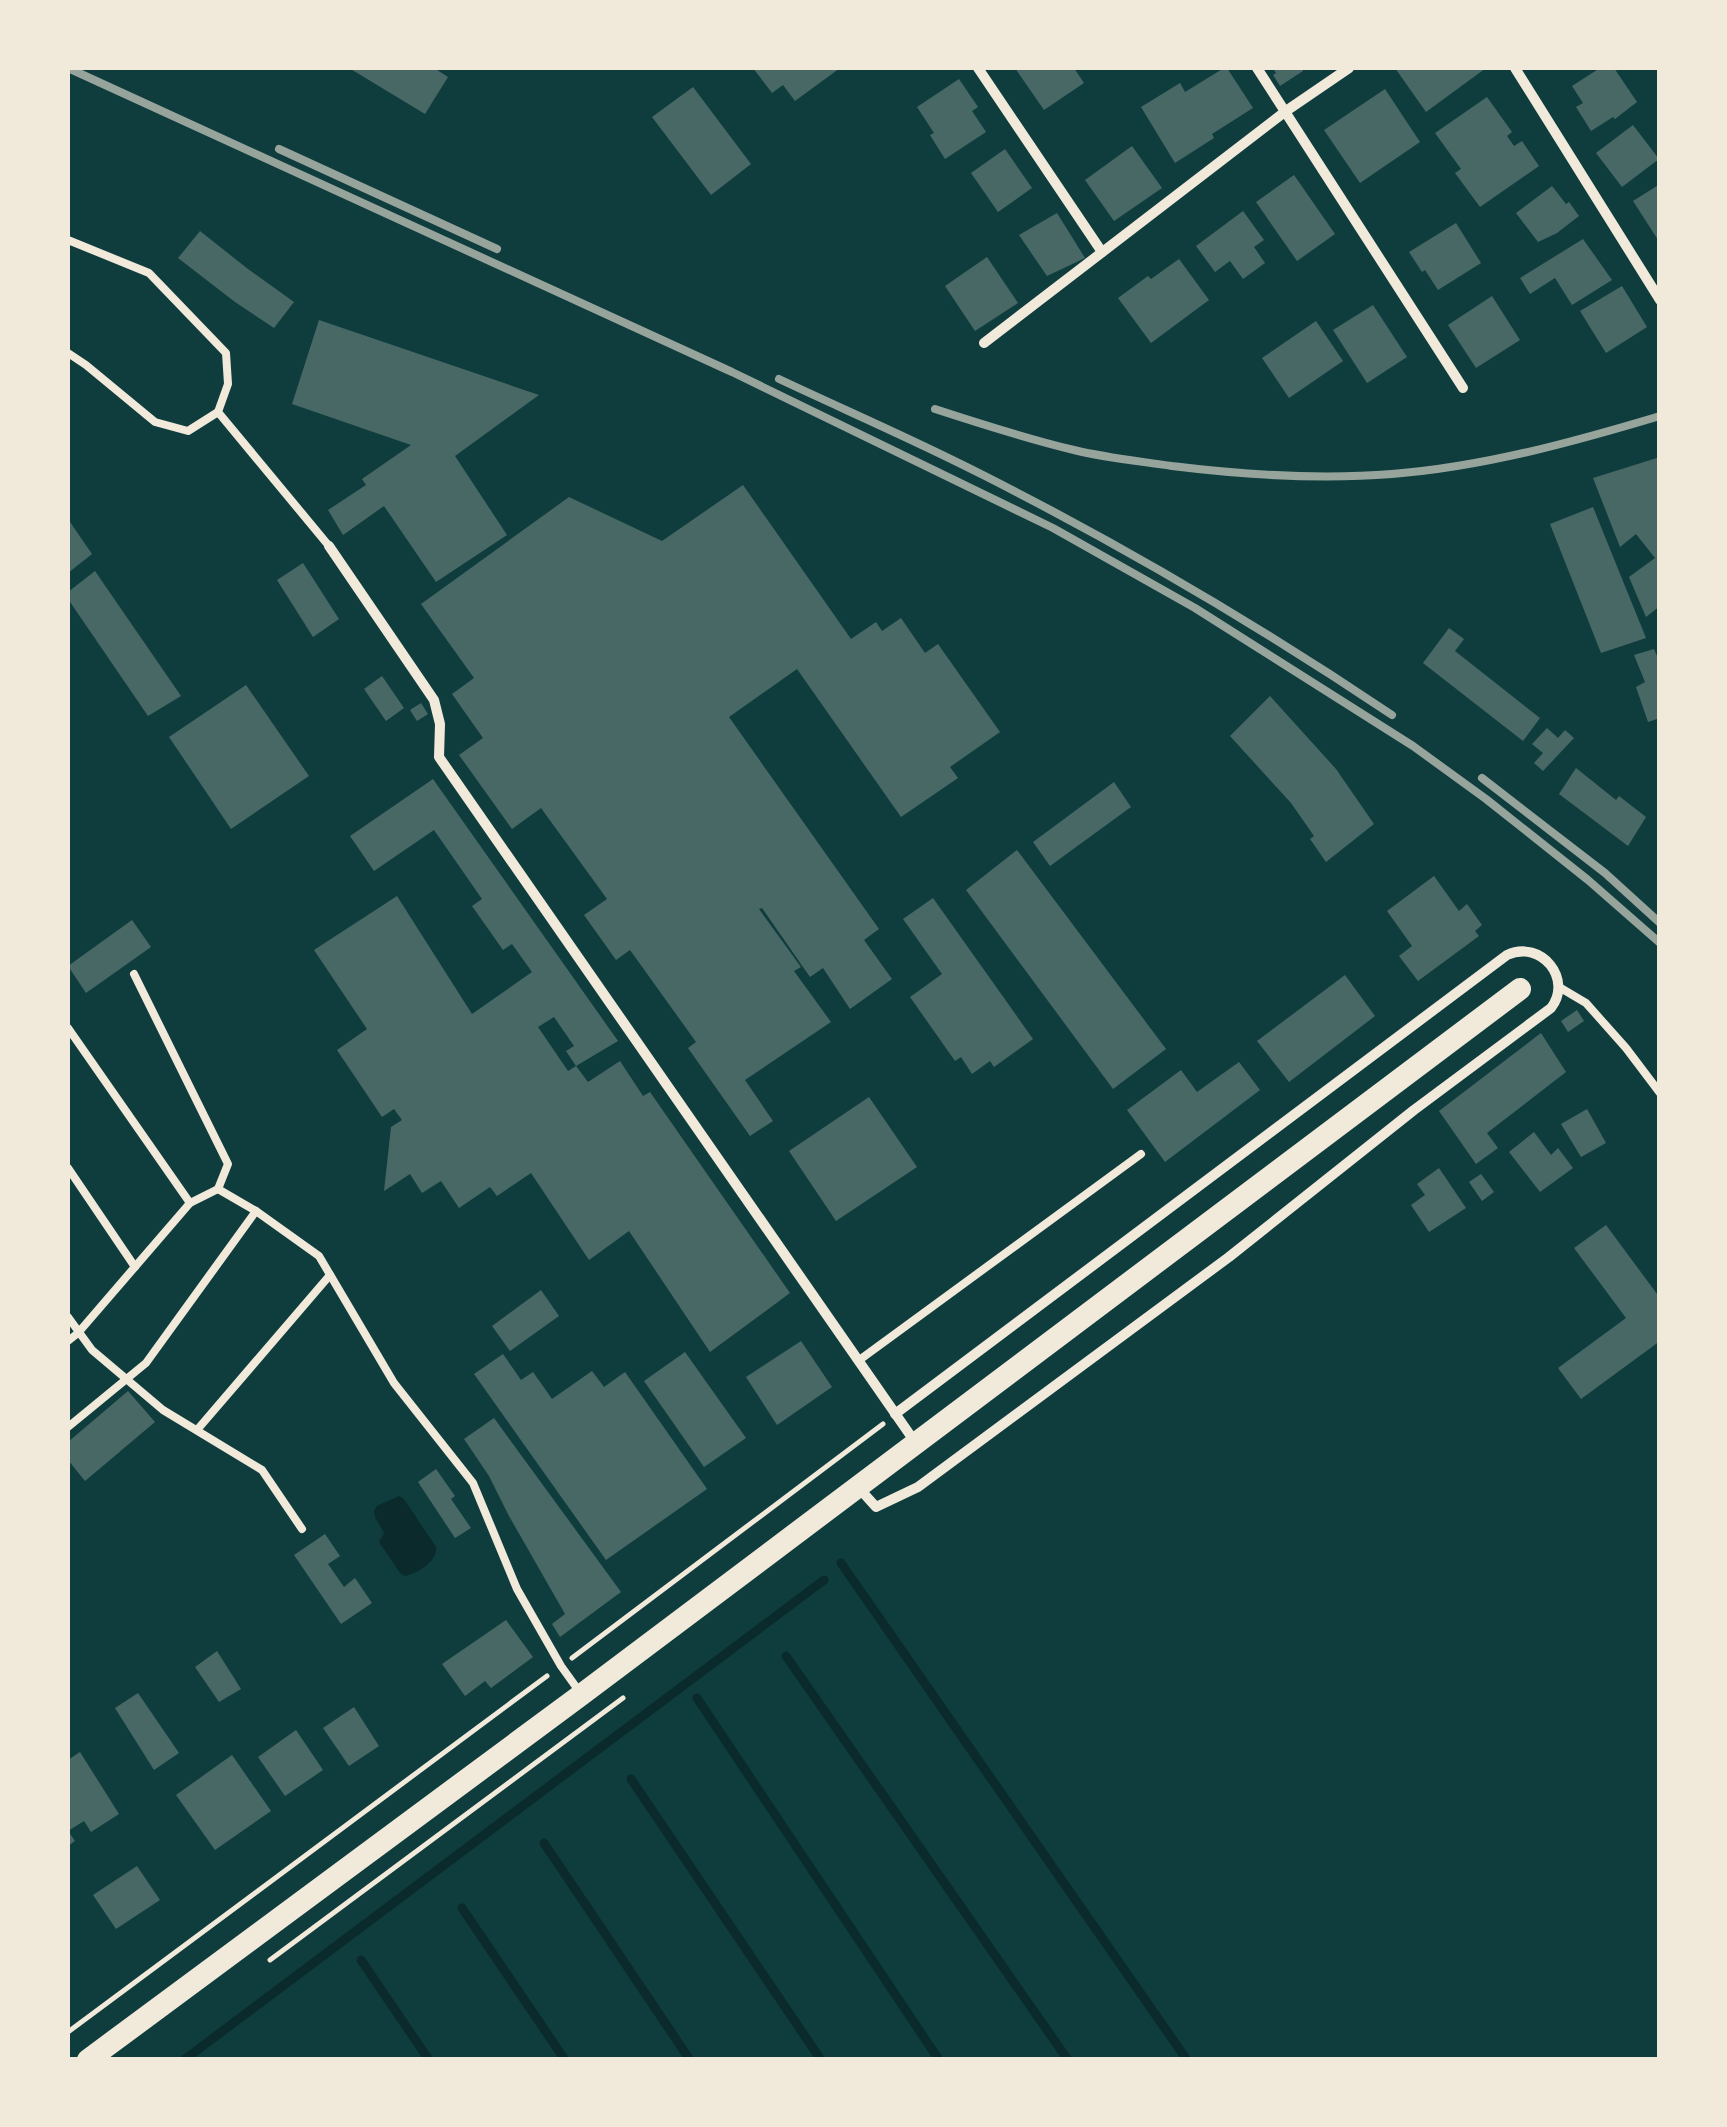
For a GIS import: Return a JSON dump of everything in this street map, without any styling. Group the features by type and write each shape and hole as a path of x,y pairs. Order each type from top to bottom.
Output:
{"main road":[{"path":"88,2060 582,1695 1520,989"}],"street":[{"path":"978,68 1102,252"},
{"path":"1257,68 1463,388"},
{"path":"984,343 1286,111 1349,68"},
{"path":"1515,68 1660,300"},
{"path":"329,546 434,700 440,724 439,756 915,1442"},
{"path":"857,1486 876,1507 918,1488 1205,1274 1551,1008 1557,1001 1559,987 1551,967 1536,952 1524,950 1507,955 895,1414"}],"lane":[{"path":"68,240 149,273 226,353 228,384 218,412 188,430 156,422 68,353"},
{"path":"218,412 329,546"},
{"path":"68,1341 190,1203 218,1189 228,1164 134,974"},
{"path":"1559,987 1586,1003 1660,1093"},
{"path":"68,1028 190,1203"},
{"path":"858,1361 1141,1154"},
{"path":"68,1168 135,1268"},
{"path":"218,1189 320,1256 394,1383 473,1483 518,1589 582,1695"},
{"path":"68,1427 146,1363 256,1211"},
{"path":"196,1430 330,1275"},
{"path":"68,1316 92,1350 163,1410 262,1470 302,1529"}],"path":[{"path":"68,2032 895,1414"}],"water":[{"path":"399,1496 436,1547 430,1562 405,1576 379,1542 384,1533 374,1511"}],"building":[{"path":"349,68 434,68 448,77 425,114"},
{"path":"753,68 840,68 795,101 783,85 772,93"},
{"path":"1015,68 1074,68 1084,83 1044,110"},
{"path":"1224,68 1253,108 1175,163 1141,107 1180,83 1185,92"},
{"path":"1273,68 1302,68 1303,71 1280,86"},
{"path":"1395,68 1486,68 1426,112"},
{"path":"1600,68 1614,68 1637,102 1591,131 1576,107 1583,103 1572,86"},
{"path":"959,79 978,107 972,111 986,132 945,159 917,107"},
{"path":"693,87 751,164 711,195 652,117"},
{"path":"1385,89 1420,142 1360,183 1324,130"},
{"path":"1487,97 1512,132 1507,136 1514,146 1522,141 1539,166 1480,207 1455,173 1461,169 1435,133"},
{"path":"1633,125 1659,159 1622,187 1596,153"},
{"path":"1132,146 1162,188 1114,221 1085,180"},
{"path":"1005,149 1032,188 998,212 971,173"},
{"path":"1294,175 1335,234 1297,261 1256,202"},
{"path":"1660,184 1660,243 1633,201"},
{"path":"1552,186 1579,216 1538,242 1516,213"},
{"path":"1243,211 1264,240 1254,247 1265,263 1243,279 1230,261 1215,272 1196,246"},
{"path":"1057,213 1085,258 1047,276 1019,235"},
{"path":"1456,223 1481,263 1438,290 1409,252"},
{"path":"200,231 294,302 274,328 178,258"},
{"path":"1583,239 1612,280 1572,305 1555,278 1530,294 1520,278"},
{"path":"987,257 1018,303 975,331 945,286"},
{"path":"1179,259 1209,300 1151,343 1118,298"},
{"path":"1622,286 1647,327 1606,353 1580,311"},
{"path":"1492,296 1520,340 1476,368 1448,325"},
{"path":"1373,305 1407,357 1367,383 1333,330"},
{"path":"319,320 539,395 455,456 507,535 436,582 384,506 343,535 328,510 366,485 362,479 411,445 292,404"},
{"path":"1316,321 1343,361 1289,398 1262,358"},
{"path":"1660,457 1660,606 1646,617 1629,577 1655,558 1636,534 1620,547 1593,478"},
{"path":"743,485 851,639 876,622 882,631 901,618 925,653 938,644 1000,732 950,767 958,778 901,817 797,669 729,717 879,929 864,940 892,979 850,1009 823,968 810,977 759,909 801,967 794,971 831,1022 745,1080 773,1121 750,1136 688,1048 696,1042 630,950 616,960 584,915 607,899 541,808 512,829 459,755 483,738 452,694 474,678 421,604 569,497 662,541"},
{"path":"1593,507 1646,638 1601,653 1550,524"},
{"path":"68,519 92,554 68,573"},
{"path":"303,563 339,619 313,637 277,580"},
{"path":"95,571 181,696 148,716 68,599 68,592"},
{"path":"1449,628 1464,639 1455,651 1540,718 1523,741 1423,663"},
{"path":"1654,649 1660,663 1660,718 1648,722 1636,687 1645,682 1634,655"},
{"path":"382,676 404,708 386,721 364,689"},
{"path":"246,685 309,776 231,829 169,737"},
{"path":"1270,696 1336,769 1374,824 1326,862 1291,803 1230,736"},
{"path":"421,703 428,714 417,721 410,710"},
{"path":"1547,728 1558,738 1565,730 1574,738 1543,771 1534,763 1543,753 1532,744"},
{"path":"1576,768 1616,800 1619,796 1646,817 1628,846 1559,794"},
{"path":"433,779 618,1041 576,1066 588,1082 620,1061 643,1096 650,1092 790,1293 710,1352 629,1231 589,1260 531,1173 497,1196 490,1187 459,1208 441,1181 422,1193 410,1174 384,1191 391,1127 402,1120 394,1109 382,1117 337,1050 367,1029 314,950 397,896 472,1014 532,972 512,944 503,950 472,906 482,899 434,830 374,871 350,836","holes":["554,1017 574,1046 566,1051 576,1066 568,1071 538,1027"]},
{"path":"1114,782 1131,807 1050,866 1033,842"},
{"path":"1017,850 1166,1049 1113,1089 966,890"},
{"path":"1434,876 1459,911 1467,904 1482,925 1475,931 1479,936 1418,981 1399,956 1412,946 1387,911"},
{"path":"933,898 1033,1039 994,1067 990,1061 972,1074 961,1057 955,1061 910,997 942,974 903,919"},
{"path":"132,920 151,947 86,993 68,966"},
{"path":"1345,975 1375,1016 1289,1082 1257,1041"},
{"path":"1577,1010 1584,1021 1568,1032 1561,1021"},
{"path":"1541,1033 1566,1072 1487,1133 1498,1148 1476,1164 1439,1111"},
{"path":"1239,1062 1260,1090 1165,1162 1127,1110 1181,1070 1197,1092"},
{"path":"869,1097 917,1167 836,1221 789,1151"},
{"path":"1587,1109 1606,1143 1581,1157 1561,1124"},
{"path":"1534,1132 1551,1155 1558,1148 1573,1168 1540,1192 1509,1152"},
{"path":"1439,1168 1466,1208 1429,1232 1411,1205 1425,1195 1417,1184"},
{"path":"1481,1174 1494,1192 1482,1201 1469,1182"},
{"path":"1606,1225 1660,1298 1660,1341 1581,1399 1558,1368 1626,1318 1574,1248"},
{"path":"541,1290 559,1316 510,1351 492,1326"},
{"path":"801,1341 832,1387 777,1425 746,1377"},
{"path":"685,1352 746,1438 704,1467 644,1381"},
{"path":"503,1354 521,1380 533,1372 552,1399 592,1371 604,1387 625,1372 707,1489 606,1560 474,1374"},
{"path":"128,1391 155,1422 85,1481 68,1460 68,1442"},
{"path":"494,1418 621,1592 560,1637 552,1624 565,1614 489,1476 464,1439"},
{"path":"436,1469 471,1528 455,1538 418,1482"},
{"path":"325,1534 340,1556 328,1564 344,1587 355,1578 372,1603 341,1624 294,1555"},
{"path":"506,1620 533,1657 491,1688 485,1681 465,1696 442,1664"},
{"path":"217,1651 241,1689 219,1702 195,1667"},
{"path":"138,1693 179,1753 154,1770 115,1708"},
{"path":"354,1707 379,1746 349,1766 323,1728"},
{"path":"296,1730 323,1770 285,1796 258,1757"},
{"path":"80,1752 119,1814 91,1832 84,1821 68,1831 68,1760"},
{"path":"232,1755 271,1811 215,1850 176,1795"},
{"path":"137,1866 160,1900 116,1929 93,1895"}],"waterway":[{"path":"841,1563 1187,2060"},
{"path":"184,2060 824,1580"},
{"path":"786,1656 1068,2060"},
{"path":"697,1698 939,2060"},
{"path":"631,1779 821,2060"},
{"path":"544,1843 690,2060"},
{"path":"462,1908 565,2060"},
{"path":"361,1960 429,2060"}],"railway":[{"path":"68,68 732,372 1053,528 1195,608 1413,746 1588,880 1660,943"},
{"path":"279,149 497,249"},
{"path":"779,379 959,463 1089,531 1243,619 1392,715"},
{"path":"935,409 1098,455 1199,469 1309,476 1364,476 1460,466 1561,444 1660,416"},
{"path":"1482,778 1605,873 1660,923"}]}
